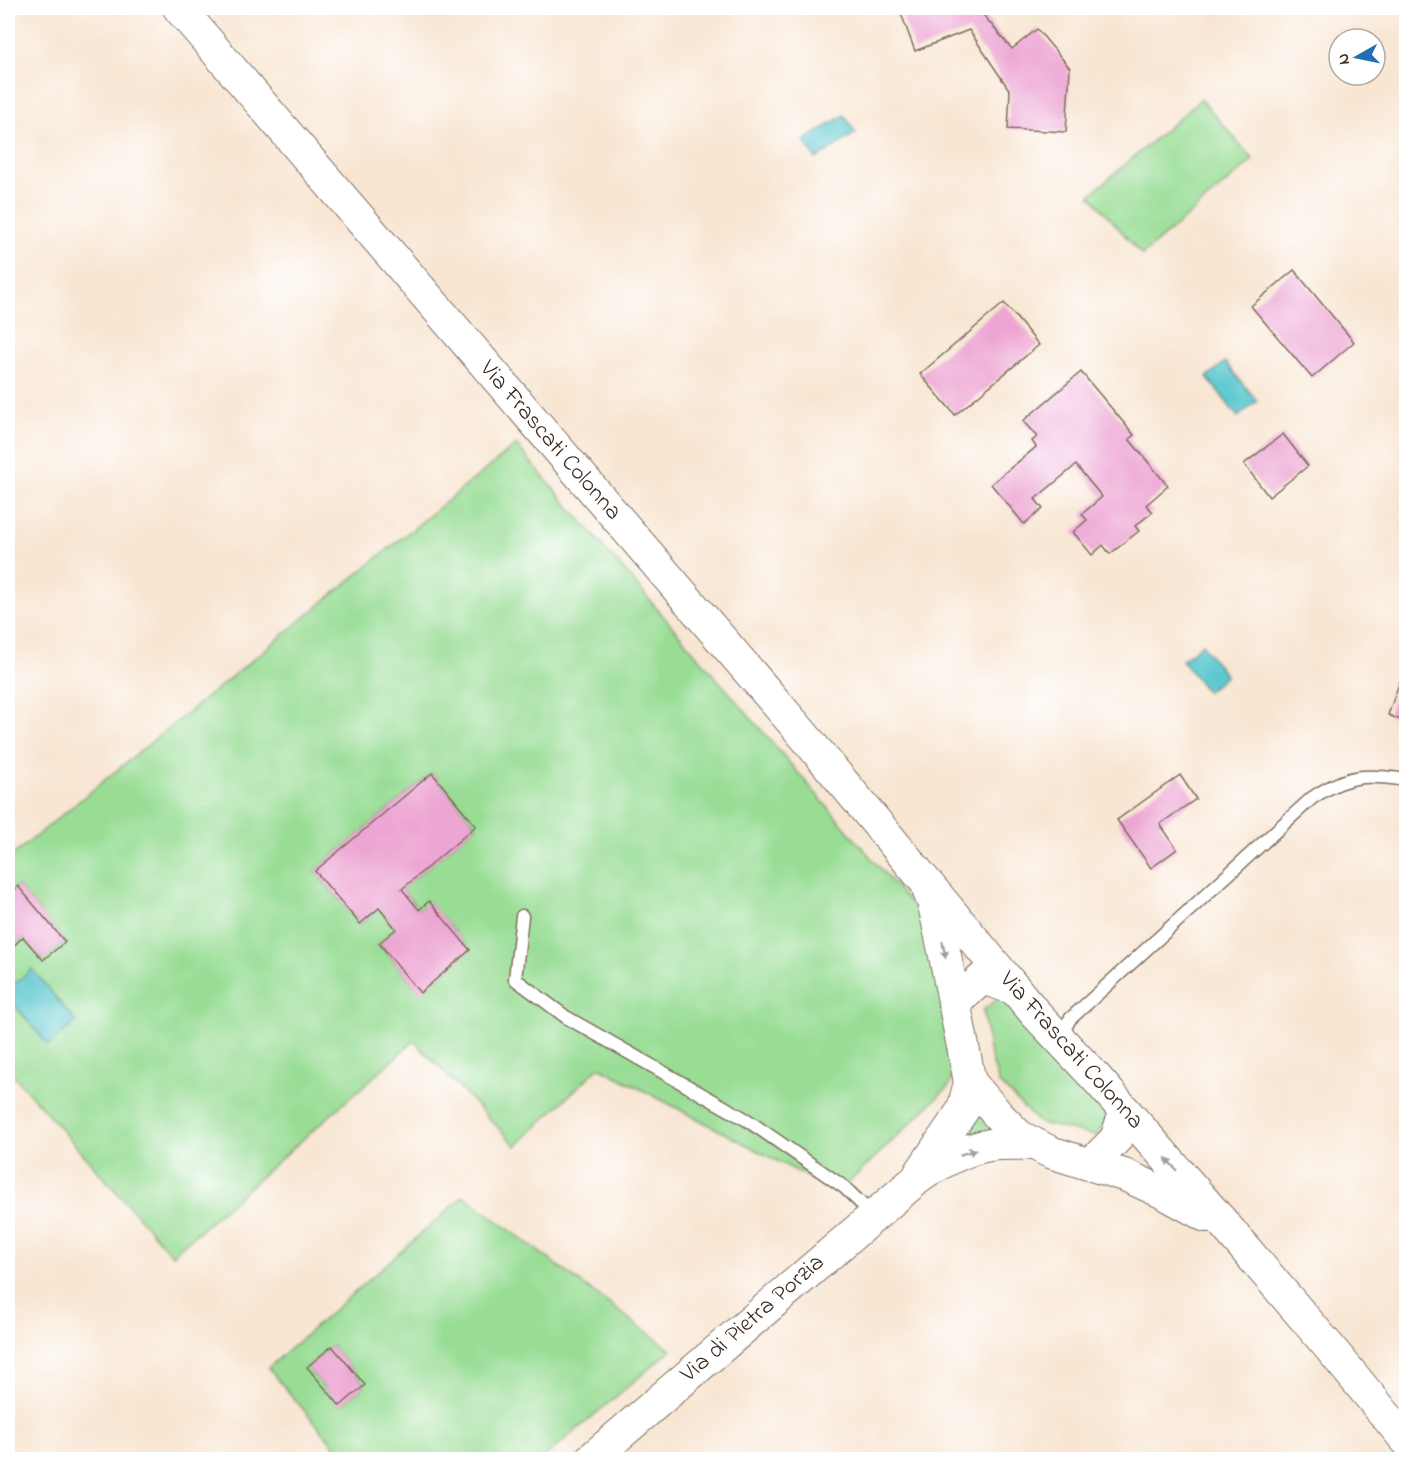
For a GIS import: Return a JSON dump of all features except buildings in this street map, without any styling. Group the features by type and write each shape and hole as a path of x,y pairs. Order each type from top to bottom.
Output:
{"street":[{"name":"Via Frascati Colonna","path":"179,8 801,732 1015,989 1224,1224 1407,1440"},
{"name":"Via Frascati Colonna","path":"920,875 933,900 970,1082 1019,1136 1033,1144 1050,1152 1145,1184 1224,1224"},
{"path":"954,1003 983,978 1015,989"},
{"path":"917,1179 963,1110 970,1082"},
{"path":"1091,1164 1116,1139 1125,1112"},
{"path":"917,1179 952,1158 990,1145 1033,1144"},
{"name":"Via di Pietra Porzia","path":"590,1460 917,1179"}],"lane":[{"path":"1059,1039 1070,1019 1312,798 1340,781 1373,776 1407,780"},
{"path":"522,916 515,979 566,1017 747,1120 844,1187 874,1216"}],"green space":[{"path":"1201,99 1253,160 1142,255 1090,195"},
{"path":"516,445 923,918 963,1043 949,1086 838,1193 599,1067 516,1146 414,1041 172,1255 8,1069 8,997 48,1045 32,970 8,990 8,951 23,937 43,960 65,942 18,886 8,895 8,859","holes":["432,773 476,826 402,889 419,910 429,902 470,950 420,992 379,944 396,929 379,908 360,924 315,871"]},
{"path":"1003,995 1111,1115 1096,1136 1039,1123 999,1083 989,1050 983,1010"},
{"path":"979,1111 995,1131 957,1142"},
{"path":"464,1196 671,1350 542,1459 346,1459 268,1368","holes":["332,1346 365,1385 340,1406 307,1367"]}],"water":[{"path":"844,115 856,133 816,159 804,141"},
{"path":"1225,362 1257,401 1238,417 1207,377"},
{"path":"1202,644 1226,676 1207,692 1182,660"},
{"path":"32,969 76,1022 48,1045 8,997 8,990"}]}
